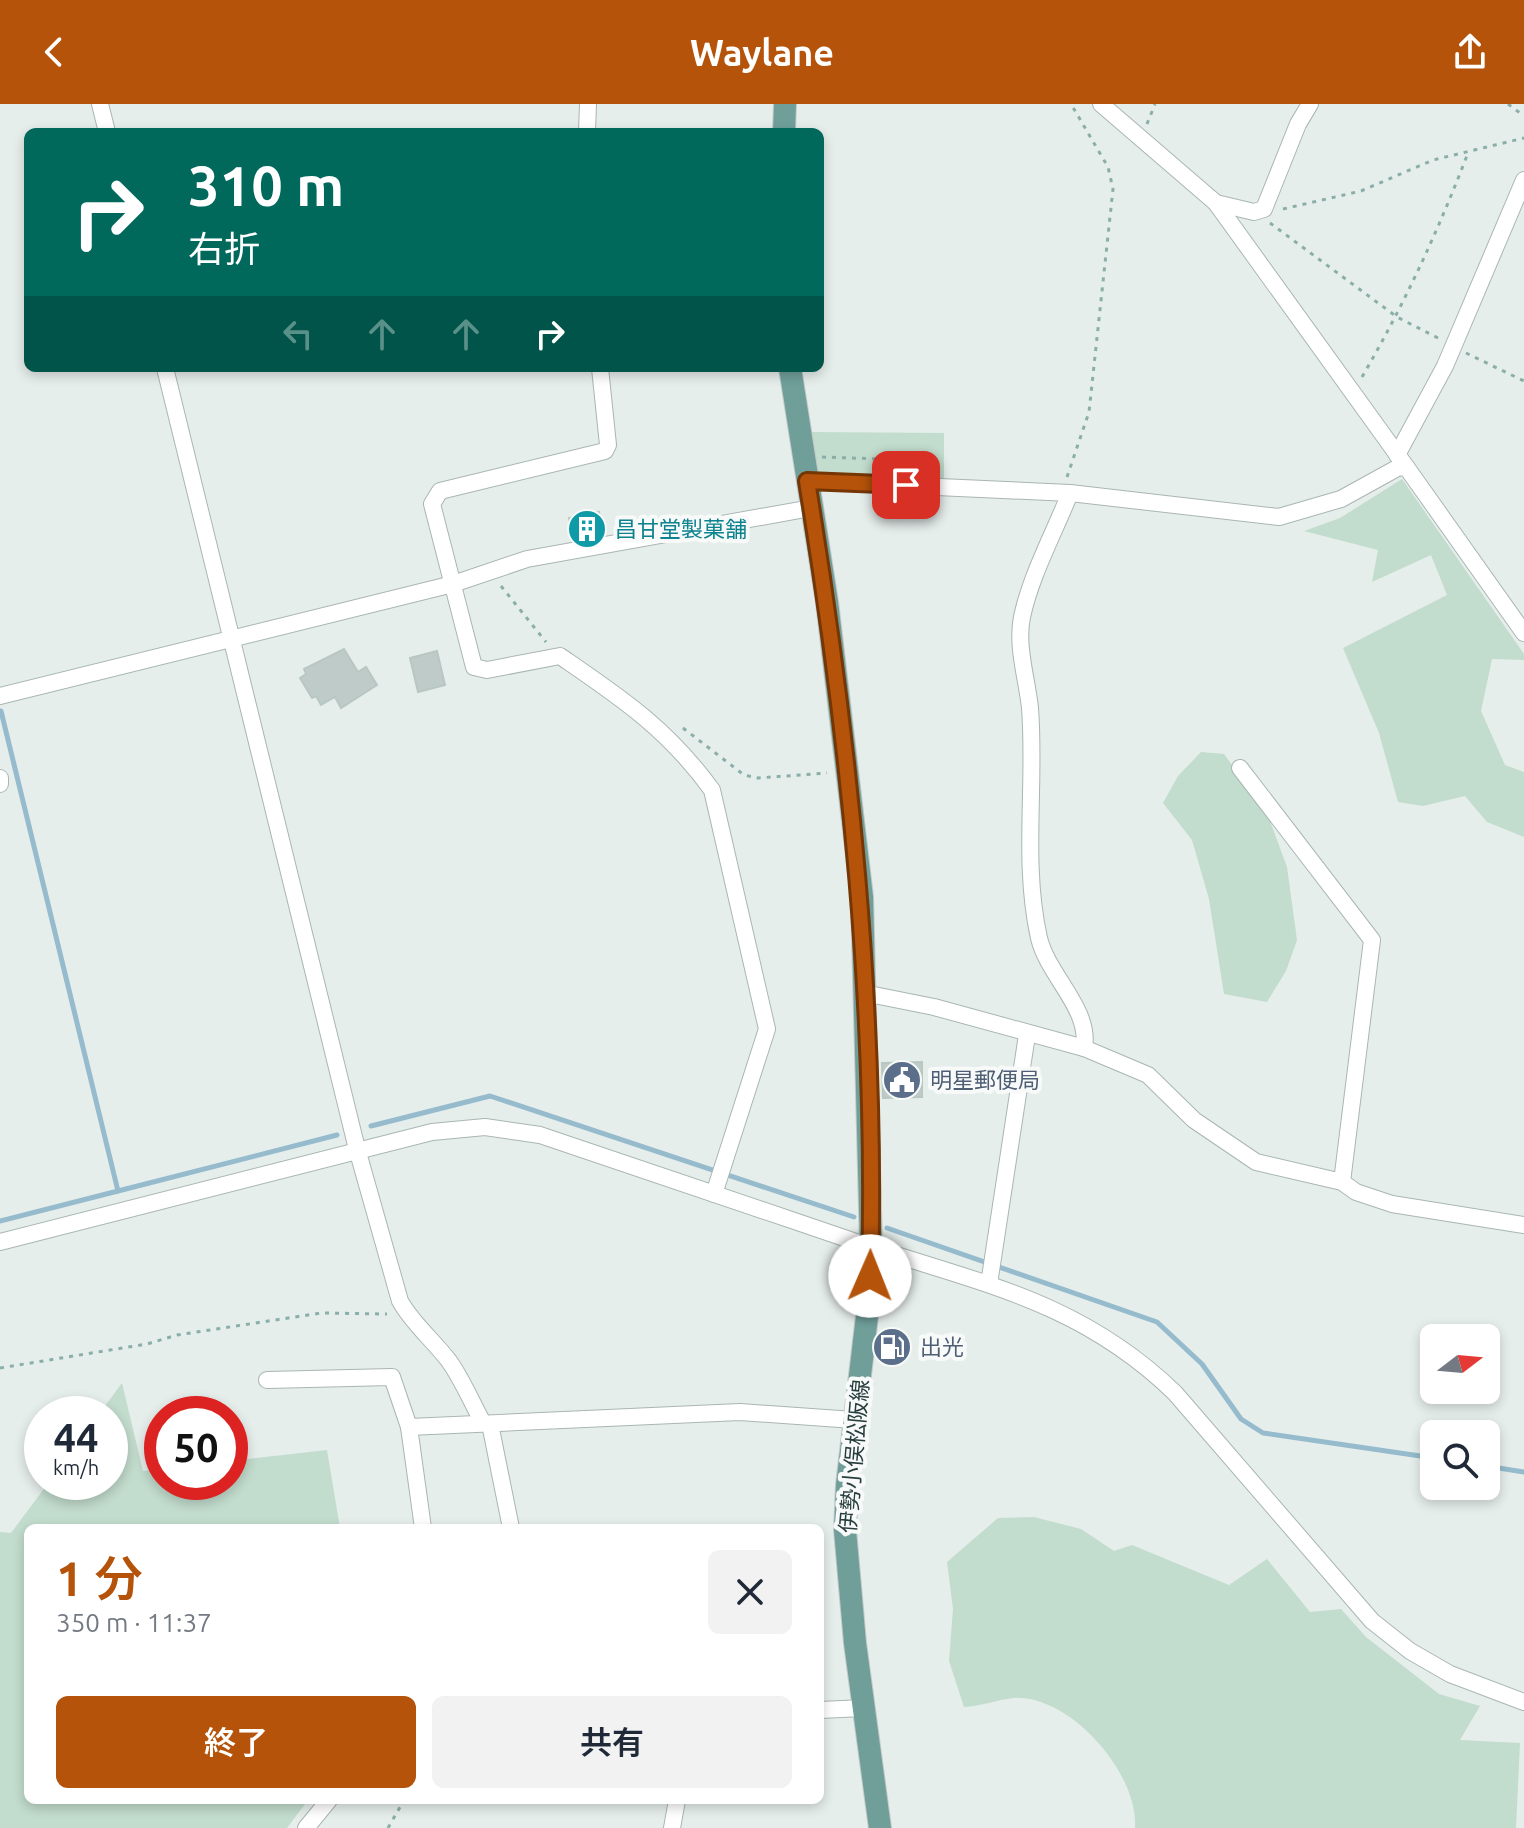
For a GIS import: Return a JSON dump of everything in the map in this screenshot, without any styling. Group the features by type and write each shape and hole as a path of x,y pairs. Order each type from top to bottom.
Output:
{"main road":[{"path":"784,128 785,104"},
{"name":"伊勢小俣松阪線","path":"791,372 827,602 862,897 872,1189 871,1247 845,1530 880,1828"}],"street":[{"path":"100,104 106,128"},
{"path":"587,128 588,104"},
{"path":"1101,104 1216,203 1524,633"},
{"path":"1216,203 1259,212 1269,200 1298,124 1310,104"},
{"path":"807,481 1067,492 1279,517 1321,507 1399,467 1454,347 1524,180"},
{"path":"166,372 357,1149 400,1301 407,1315 426,1332 451,1364 486,1424 510,1524"},
{"path":"600,372 608,445 605,451 440,491 434,496 432,504 474,667 487,670 560,656 647,716 688,758 712,790 765,1017 766,1037 716,1189"},
{"path":"1067,492 1029,593 1021,620 1021,645 1030,710 1028,818 1033,911 1042,949 1082,1019 1087,1034 1084,1048"},
{"path":"0,696 232,636 453,584 549,554 811,508"},
{"path":"1240,768 1372,940 1342,1182"},
{"path":"864,993 934,1007 1027,1035 1084,1048 1148,1075 1194,1120 1256,1162 1342,1182 1356,1192 1392,1204 1524,1225"},
{"path":"991,1271 1027,1035"},
{"path":"0,1242 357,1149 462,1128 513,1130 540,1135 716,1189 871,1247 991,1271 1140,1359 1175,1393 1372,1621 1410,1651 1450,1674 1524,1702"},
{"path":"267,1380 392,1377 409,1427 422,1524"},
{"path":"409,1427 740,1412 854,1420"},
{"path":"824,1710 864,1708"},
{"path":"306,1828 326,1804"},
{"path":"672,1828 676,1804"}],"path":[{"path":"1067,492 1089,412 1113,189 1108,167 1071,104"},
{"path":"1508,104 1524,116"},
{"path":"1259,212 1361,191 1433,160 1524,138"},
{"path":"1352,394 1397,317 1438,231 1468,151"},
{"path":"1259,212 1397,317 1524,381"},
{"path":"803,457 911,460 919,469 922,485"},
{"path":"492,573 521,613 560,656"},
{"path":"647,716 662,716 683,728 744,775 758,778 847,771"},
{"path":"0,1368 147,1344 177,1335 321,1313 407,1315"},
{"path":"388,1828 402,1804"}],"green space":[{"path":"811,432 944,433 944,480 816,474"},
{"path":"1402,479 1524,654 1524,660 1492,659 1481,711 1505,765 1524,772 1524,837 1487,822 1465,796 1423,806 1398,802 1379,733 1343,648 1447,595 1431,555 1372,582 1378,550 1304,531 1340,518"},
{"path":"1201,752 1224,754 1267,813 1287,867 1297,940 1286,971 1267,1002 1224,994 1209,899 1192,840 1163,803 1178,776"},
{"path":"122,1383 125,1396 112,1396"},
{"path":"128,1408 144,1471 144,1500 248,1500 248,1459 327,1450 339,1524 24,1524 24,1804 305,1804 287,1828 0,1828 0,1532 11,1533 36,1500 128,1500"},
{"path":"1034,1517 1081,1529 1114,1551 1132,1545 1229,1585 1267,1559 1310,1612 1341,1609 1366,1637 1439,1694 1480,1706 1460,1740 1520,1743 1516,1828 1135,1828 1126,1784 1097,1741 1078,1723 1057,1709 1035,1700 1013,1698 964,1707 949,1661 953,1609 947,1562 998,1518"}],"building":[{"name":"昌甘堂製菓舗","path":"599,512 603,534 573,540 569,518"},
{"path":"344,649 358,672 366,667 377,685 341,708 335,697 321,705 316,696 312,698 300,678 306,674 304,669"},
{"path":"437,651 445,685 418,692 410,658"},
{"name":"明星郵便局","path":"922,1062 922,1097 883,1098 882,1063"}],"waterway":[{"path":"1,711 118,1191 337,1135"},
{"path":"371,1126 490,1096 854,1217"},
{"path":"0,1221 118,1191"},
{"path":"887,1228 1157,1322 1202,1364 1241,1419 1263,1433 1420,1456"},
{"path":"1500,1468 1524,1472"}],"place":[{"name":"昌甘堂製菓舗","path":"587,529"},
{"name":"明星郵便局","path":"902,1080"},
{"name":"出光","path":"892,1347"}],"route":[{"path":"870,1276 872,1189 862,897 827,602 807,481 906,485"}]}
